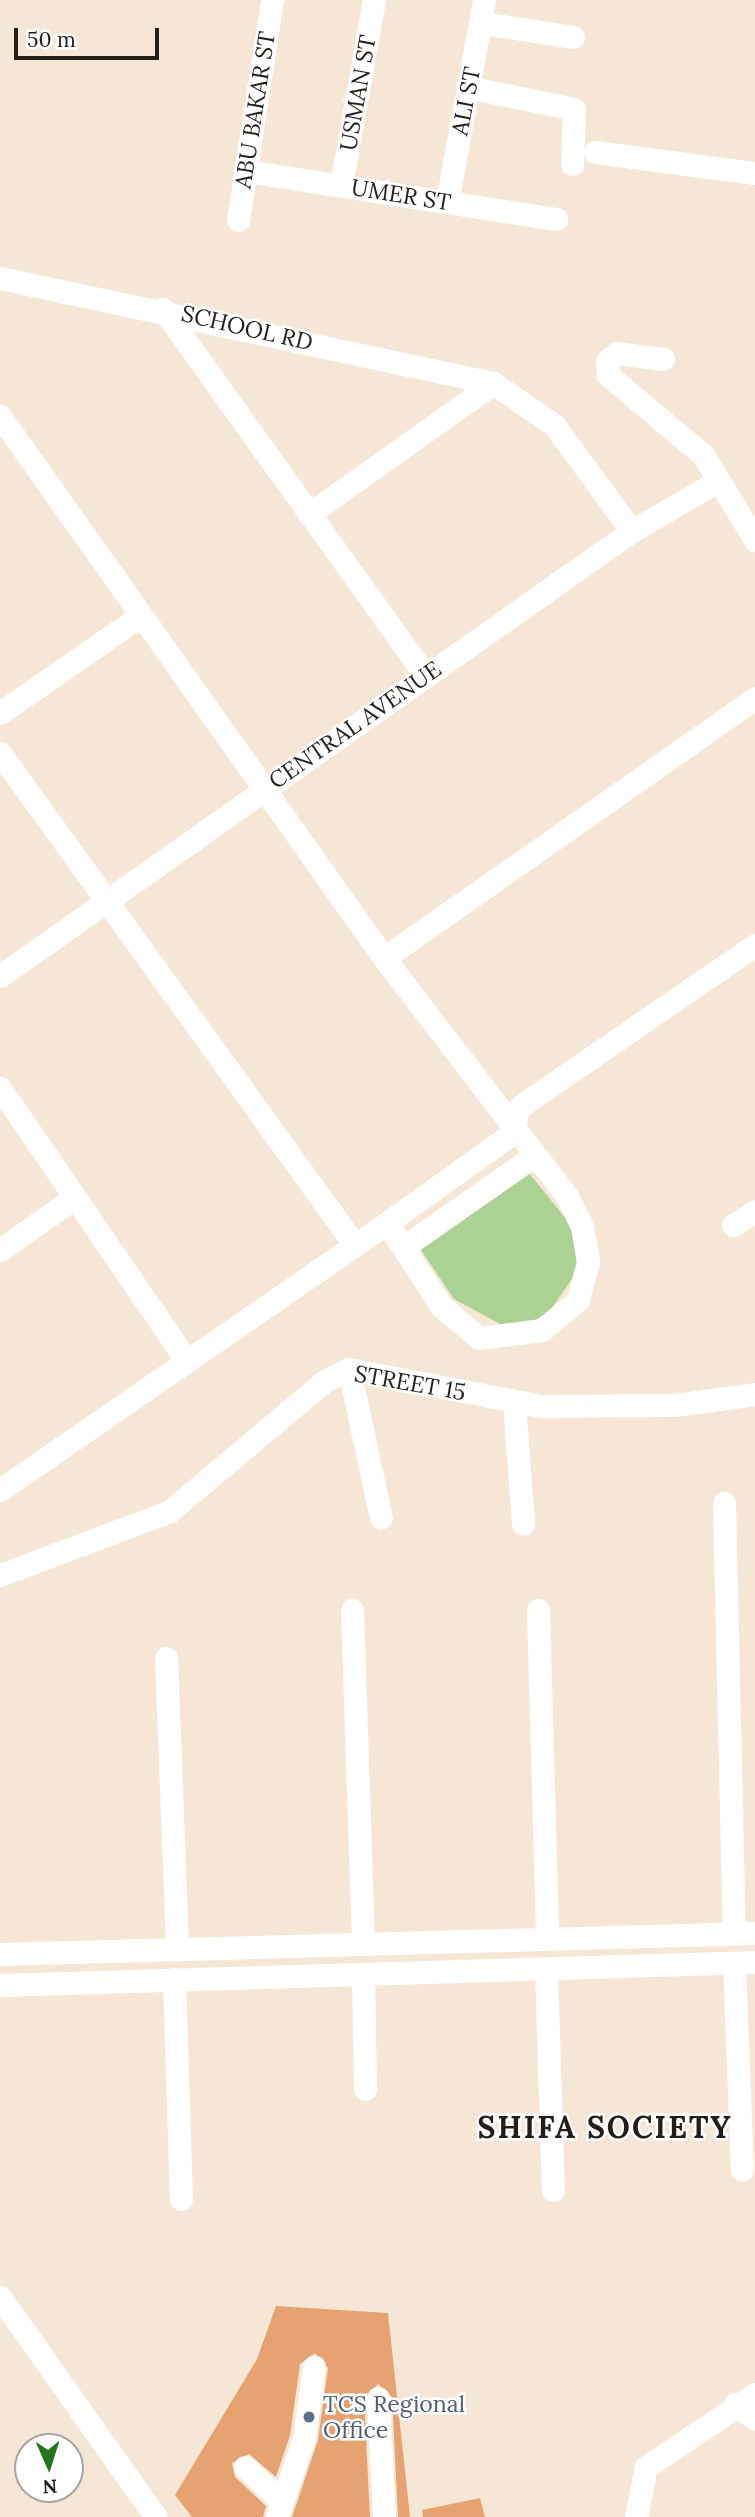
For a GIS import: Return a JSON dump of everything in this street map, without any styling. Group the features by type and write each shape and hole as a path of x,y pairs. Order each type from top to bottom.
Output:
{"street":[{"name":"ABU BAKAR ST","path":"238,220 272,0"},
{"name":"USMAN ST","path":"341,185 374,0"},
{"path":"483,11 573,37"},
{"name":"ALI ST","path":"447,202 483,11"},
{"path":"467,87 574,109 572,164"},
{"path":"595,152 755,173"},
{"name":"UMER ST","path":"246,172 556,219"},
{"name":"SCHOOL RD","path":"0,278 163,309 493,383"},
{"path":"163,309 426,676"},
{"path":"663,359 617,353 607,361 608,375 703,455 714,482 755,540"},
{"path":"309,514 493,383 554,425 632,531"},
{"path":"0,416 140,617 268,786 384,958 514,1132 568,1198 582,1227 588,1262 578,1300 542,1330 479,1338 442,1307 405,1246 387,1223"},
{"name":"CENTRAL AVENUE","path":"0,976 632,531 714,482"},
{"path":"0,713 140,617"},
{"path":"384,958 755,698"},
{"path":"0,754 354,1244"},
{"path":"0,1490 514,1132 517,1110 525,1103 753,952"},
{"path":"0,1088 186,1360"},
{"path":"405,1246 534,1156"},
{"path":"0,1250 74,1198"},
{"path":"733,1225 755,1211"},
{"path":"349,1369 381,1518"},
{"name":"STREET 15","path":"0,1575 170,1511 323,1382 349,1369 514,1403 648,1406 755,1394"},
{"path":"514,1403 523,1524"},
{"path":"0,1954 744,1934 724,1503"},
{"path":"352,1610 363,1944"},
{"path":"538,1610 547,1939"},
{"path":"166,1658 177,1950"},
{"path":"0,1984 744,1963 741,2170"},
{"path":"546,1969 553,2190"},
{"path":"363,1974 365,2090"},
{"path":"174,1979 181,2199"},
{"path":"0,2297 156,2517"},
{"path":"279,2509 304,2438 313,2367"},
{"path":"378,2398 384,2517"},
{"path":"636,2517 646,2467 745,2399 755,2419"},
{"path":"245,2467 279,2509"}],"green space":[{"path":"528,1172 571,1225 578,1270 549,1312 534,1321 502,1325 454,1299 419,1247"}],"building":[{"name":"TCS Regional Office","path":"276,2306 388,2313 410,2517 398,2517 392,2397 378,2384 364,2399 370,2517 292,2517 318,2440 328,2368 315,2353 300,2364 290,2435 276,2477 249,2454 232,2463 235,2477 266,2506 263,2517 192,2517 175,2495 257,2359"},
{"path":"480,2498 485,2517 423,2517 422,2510"}],"place":[{"name":"TCS Regional Office","path":"309,2417"}],"district":[{"name":"SHIFA SOCIETY","path":"605,2127"}]}
